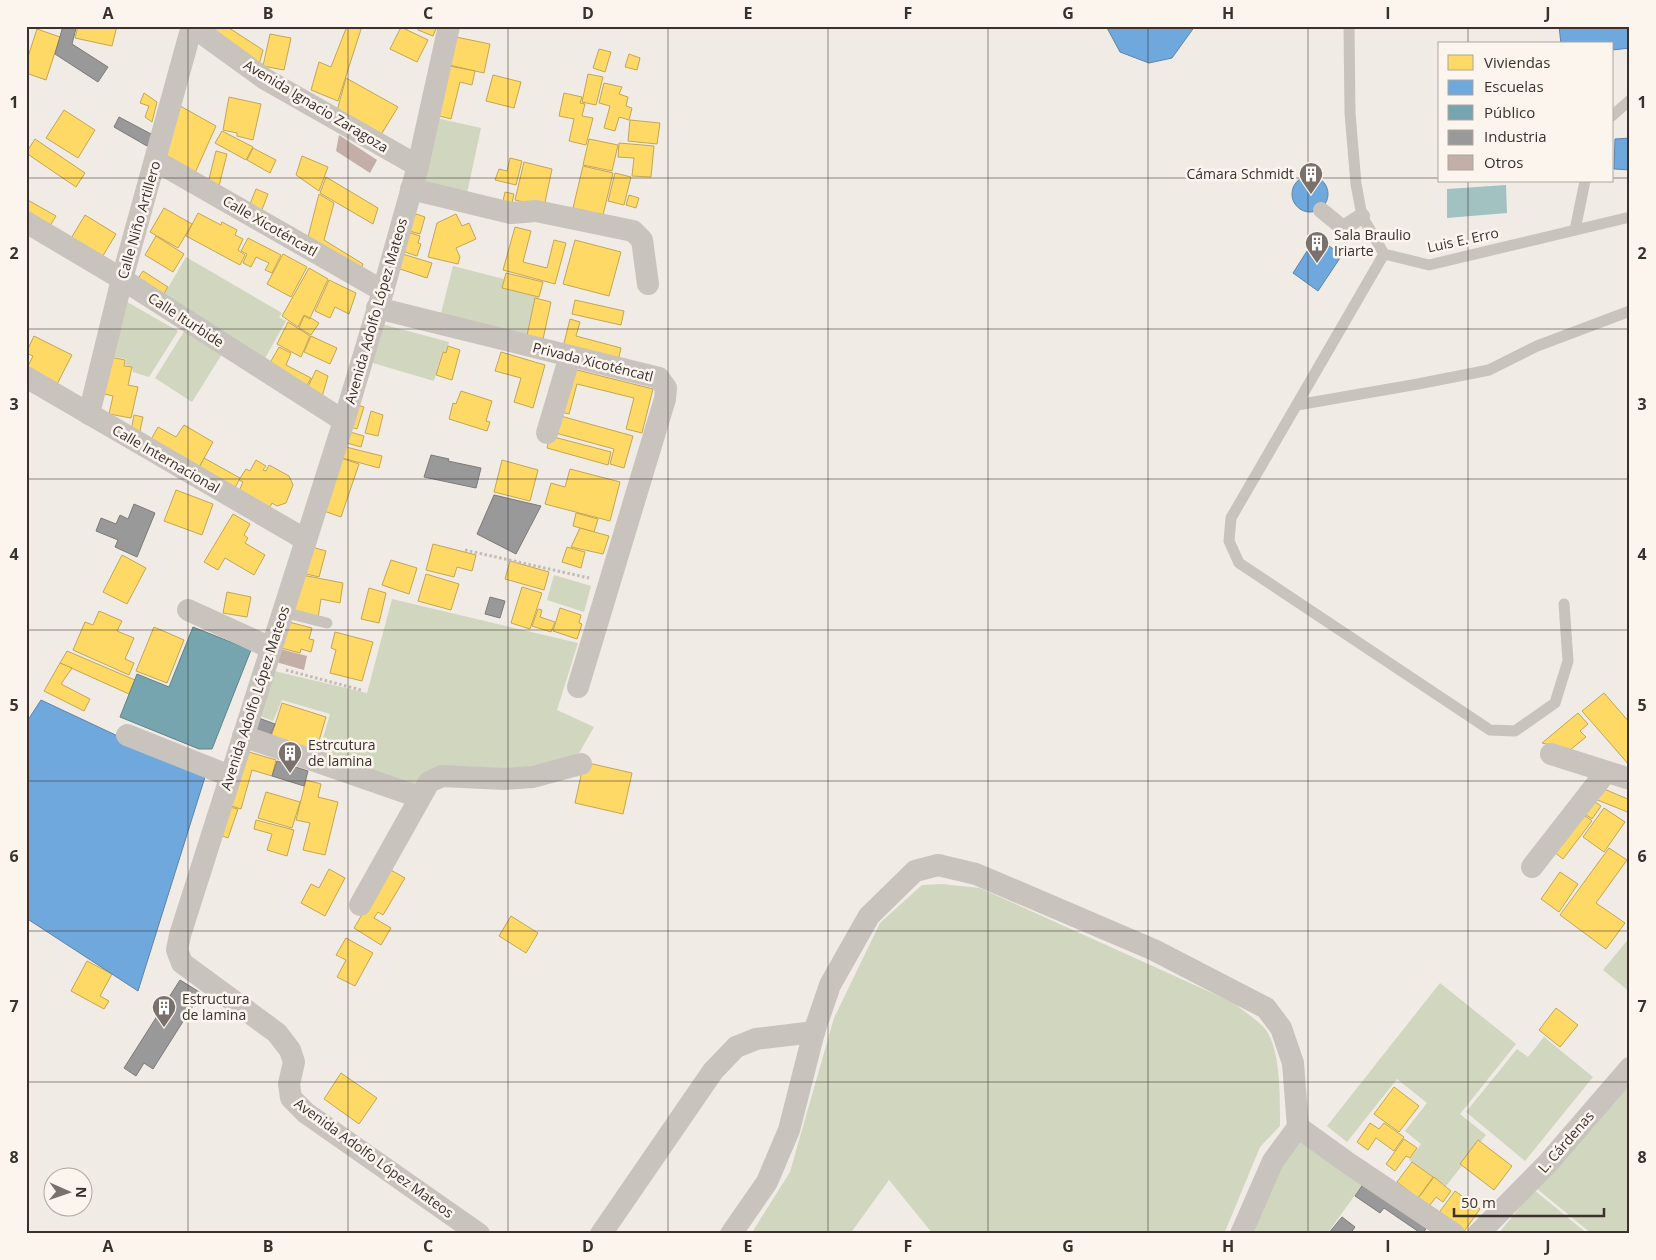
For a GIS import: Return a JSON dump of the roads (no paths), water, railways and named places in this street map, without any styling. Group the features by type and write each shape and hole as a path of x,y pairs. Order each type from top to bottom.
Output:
{"street":[{"name":"Avenida Ignacio Zaragoza","path":"192,26 265,79 418,166"},
{"name":"Calle Niño Artillero","path":"89,414 122,279 192,26"},
{"name":"Avenida Adolfo López Mateos","path":"449,26 418,166 380,299 344,421 230,776 180,935 177,950 182,963 277,1033 290,1050 294,1062 288,1084 291,1098 306,1112 478,1234"},
{"name":"Calle Xicoténcatl","path":"156,161 380,299"},
{"path":"411,189 511,213 536,211 634,231 642,240 648,284"},
{"path":"1321,210 1343,228 1362,216"},
{"name":"Calle Iturbide","path":"26,222 122,279 344,421"},
{"name":"Privada Xicoténcatl","path":"380,299 570,356 659,378 666,388 665,399 578,687"},
{"path":"547,433 570,356"},
{"name":"Calle Internacional","path":"26,377 306,540"},
{"path":"188,610 269,656"},
{"path":"127,734 230,776"},
{"path":"243,736 420,797"},
{"path":"1551,754 1630,780"},
{"path":"360,905 429,782 442,776 504,779 533,777 581,764"},
{"path":"1532,867 1606,772"},
{"path":"731,1234 767,1182 789,1130 814,1032 830,985 869,916 915,871 938,866 976,874 1154,950 1266,1008 1281,1028 1293,1063 1298,1127 1274,1162 1241,1234"},
{"path":"601,1234 713,1071 736,1047 756,1038 814,1032"},
{"name":"L. Cárdenas","path":"1478,1234 1548,1164 1630,1068"},
{"path":"1298,1127 1454,1234"}],"lane":[{"path":"1349,26 1350,113 1356,184 1362,216 1384,254 1231,518 1229,542 1239,563 1490,730 1515,730 1555,703 1568,661 1564,604"},
{"path":"1614,114 1630,100"},
{"path":"1575,230 1585,182"},
{"name":"Luis E. Erro","path":"1384,254 1429,265 1630,217"},
{"path":"1297,406 1490,370 1537,346 1630,310"},
{"path":"283,612 327,623"}],"water":[{"path":"1506,185 1507,213 1447,218 1447,189"}],"place":[{"name":"Cámara Schmidt","path":"1311,195"},
{"name":"Sala Braulio Iriarte","path":"1317,264"},
{"name":"Estrcutura de lamina","path":"290,774"},
{"name":"Estructura de lamina","path":"164,1028"}]}
